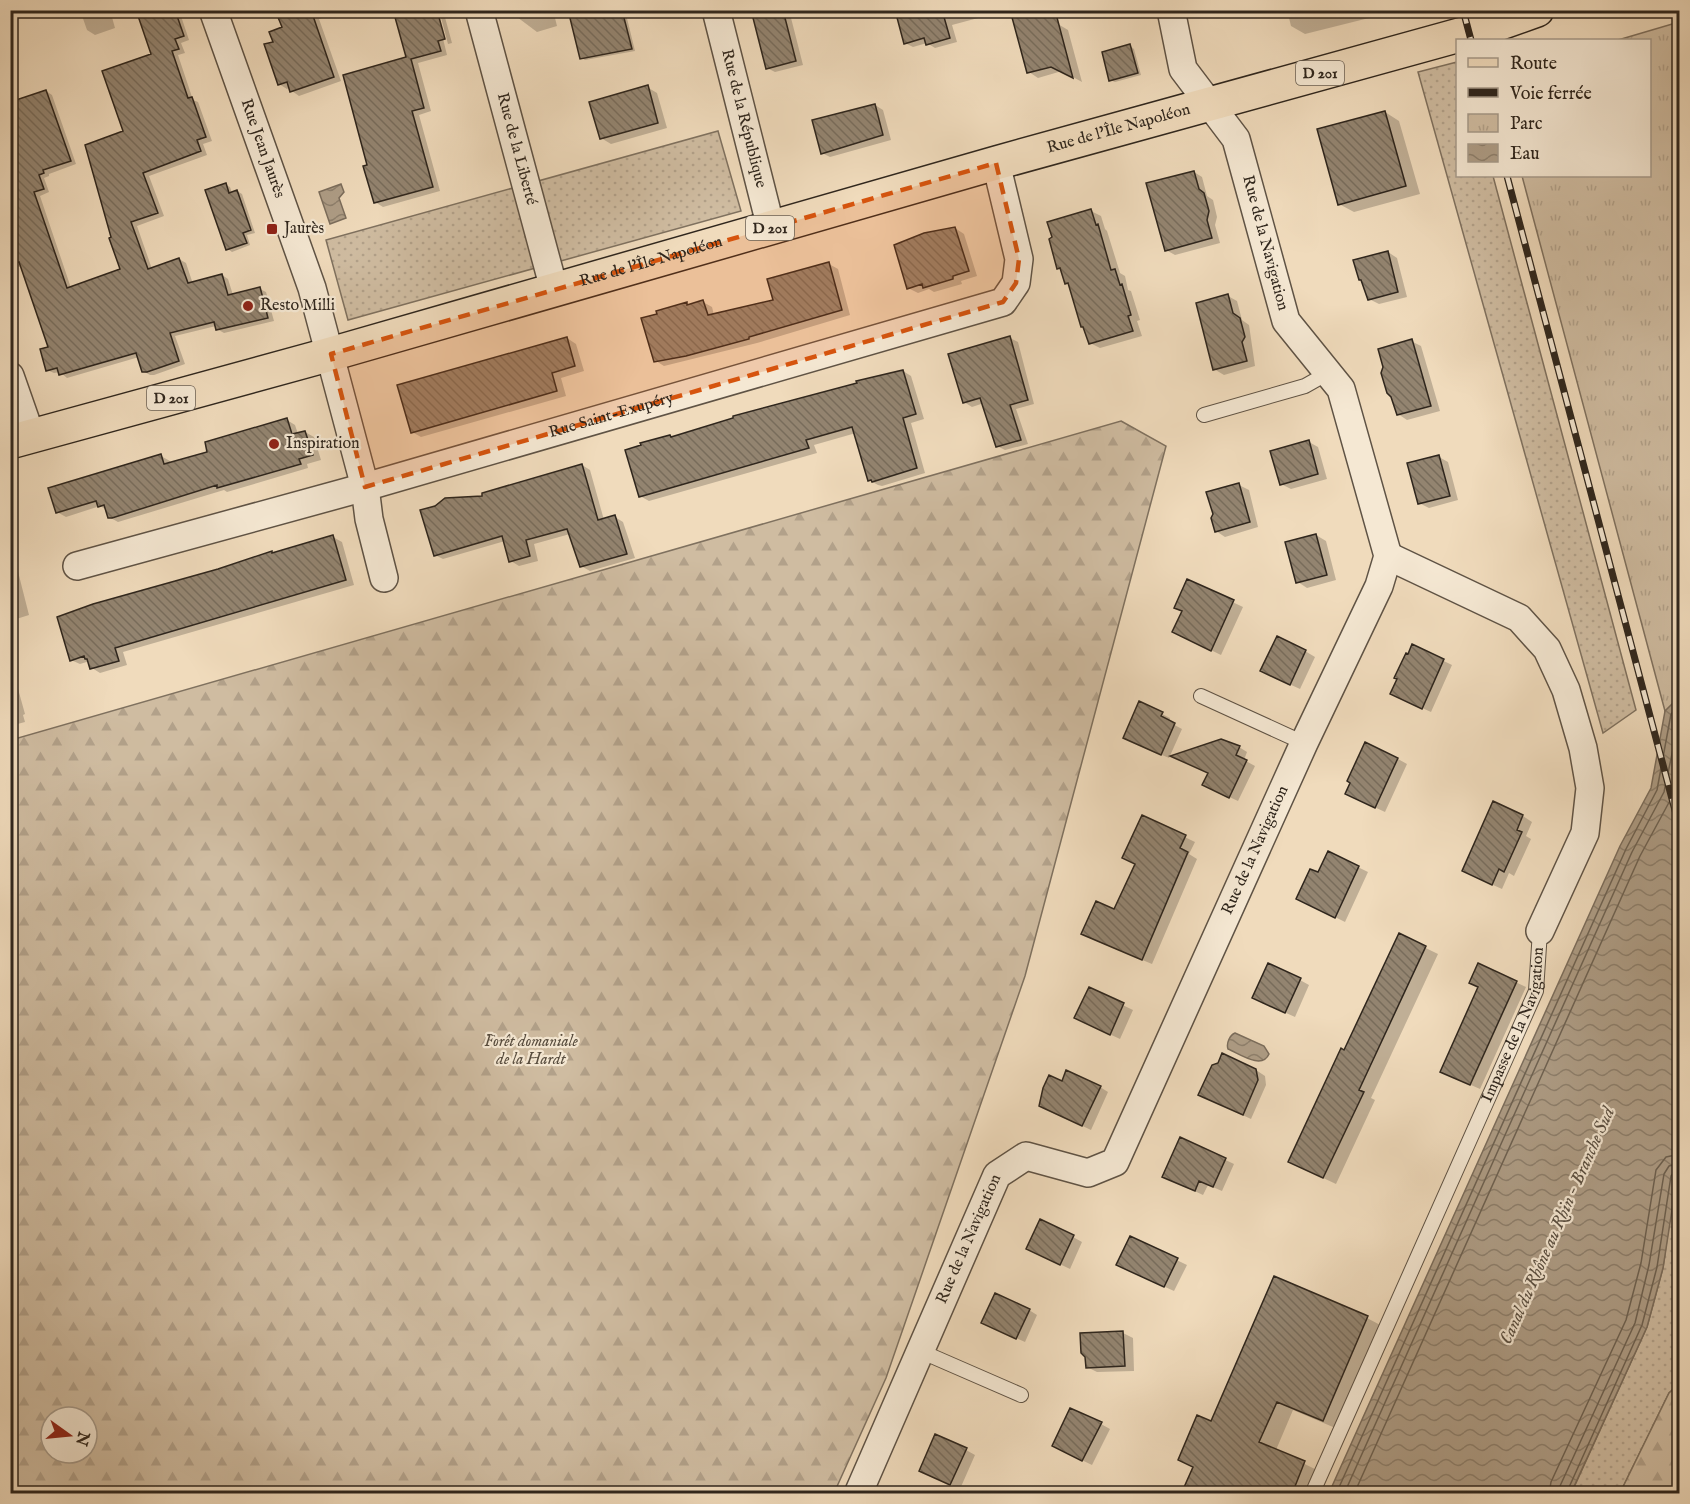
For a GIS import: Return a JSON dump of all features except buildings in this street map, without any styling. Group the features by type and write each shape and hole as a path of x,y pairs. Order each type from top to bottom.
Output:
{"main road":[{"name":"Rue de l'Île Napoléon","path":"21,439 331,354 996,163 1492,26 1537,10"}],"street":[{"name":"Rue Jean Jaurès","path":"213,10 312,288 366,487 369,519 384,578"},
{"name":"Rue de la Liberté","path":"479,10 554,289"},
{"name":"Rue de la République","path":"716,10 771,228"},
{"name":"Rue de la Navigation","path":"858,1494 997,1175 1026,1156 1088,1173 1115,1162 1304,743 1379,586 1388,556 1341,389 1286,321 1236,139 1183,69 1171,10"},
{"name":"Rue Saint-Exupéry","path":"77,566 366,487 1004,302 1016,283 1019,259 996,163"},
{"path":"10,376 21,439"},
{"name":"Impasse de la Navigation","path":"1388,556 1519,618 1547,649 1566,690 1590,788 1585,833 1540,931"}],"lane":[{"path":"1204,415 1305,386 1328,372"},
{"path":"1201,696 1304,743"},
{"name":"Impasse de la Navigation","path":"1312,1494 1536,991 1540,931"},
{"path":"920,1351 1021,1395"}],"highlighted area":[{"path":"996,163 1019,259 1016,283 1003,302 365,487 331,354"}],"green space":[{"path":"1679,22 1680,697 1665,711 1522,177 1651,177 1651,39 1621,39"},
{"path":"1456,62 1456,177 1493,177 1636,710 1603,733 1418,72"},
{"path":"718,131 741,211 348,320 326,240"},
{"name":"Forêt domaniale de la Hardt","path":"1121,421 1166,446 1025,976 886,1378 834,1493 11,1493 11,740"},
{"path":"1679,1151 1679,1384 1669,1393 1620,1493 1571,1494 1647,1327 1663,1268"},
{"path":"1679,1384 1679,1493 1620,1493 1669,1393"}],"water":[{"path":"341,184 344,192 339,198 346,218 330,224 319,192"},
{"name":"Canal du Rhône au Rhin - Branche Sud","path":"1679,697 1680,1151 1663,1268 1647,1327 1571,1493 1329,1493 1620,846 1651,788 1665,711"},
{"path":"1235,1033 1264,1046 1269,1054 1266,1059 1256,1061 1228,1049 1229,1040"}],"railway":[{"path":"1463,10 1471,39"},
{"path":"1507,177 1680,829"}],"place":[{"name":"Jaurès","path":"272,229"},
{"name":"Resto Milli","path":"248,306"},
{"name":"Inspiration","path":"274,444"}]}
